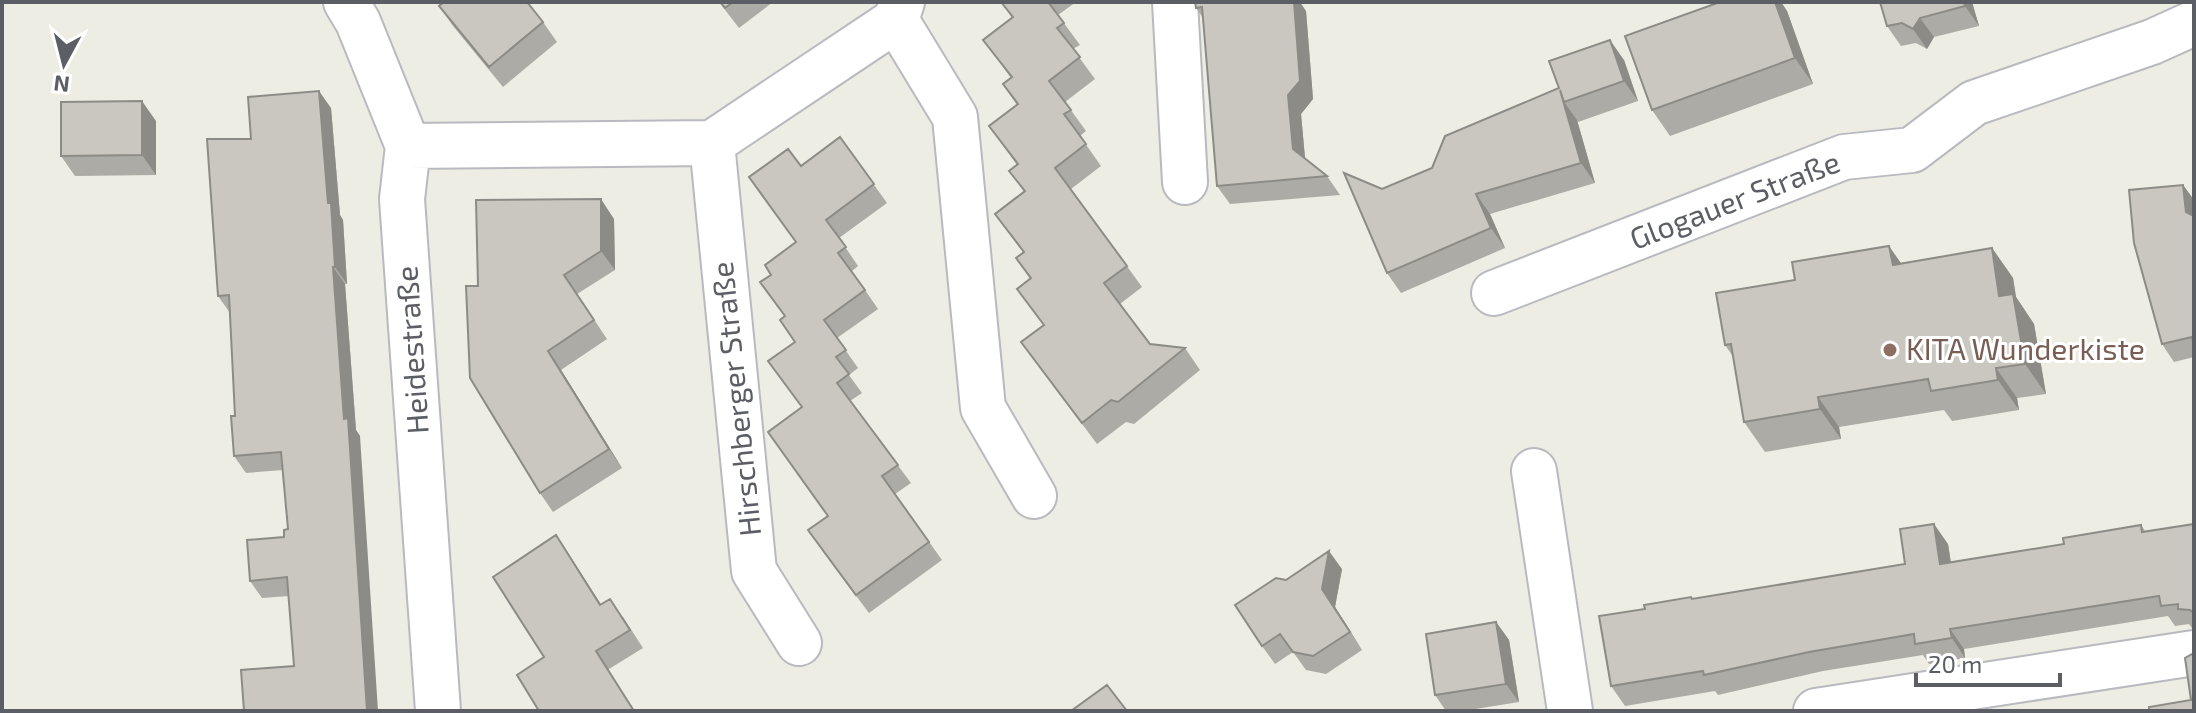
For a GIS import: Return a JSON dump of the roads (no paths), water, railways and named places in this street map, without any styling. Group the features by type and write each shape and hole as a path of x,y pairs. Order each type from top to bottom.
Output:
{"street":[{"name":"Heidestraße","path":"346,2 358,22 408,146 402,199 438,711"},
{"path":"1175,2 1185,182"},
{"path":"408,146 712,143 899,11 955,117 983,408 1034,496"},
{"name":"Glogauer Straße","path":"1494,293 1844,157 1912,150 1974,103 2152,42 2194,23"},
{"name":"Hirschberger Straße","path":"712,143 754,571 799,643"},
{"path":"1534,471 1570,711"},
{"path":"1816,711 2194,653"}],"place":[{"name":"KITA Wunderkiste","path":"1890,350"}]}
